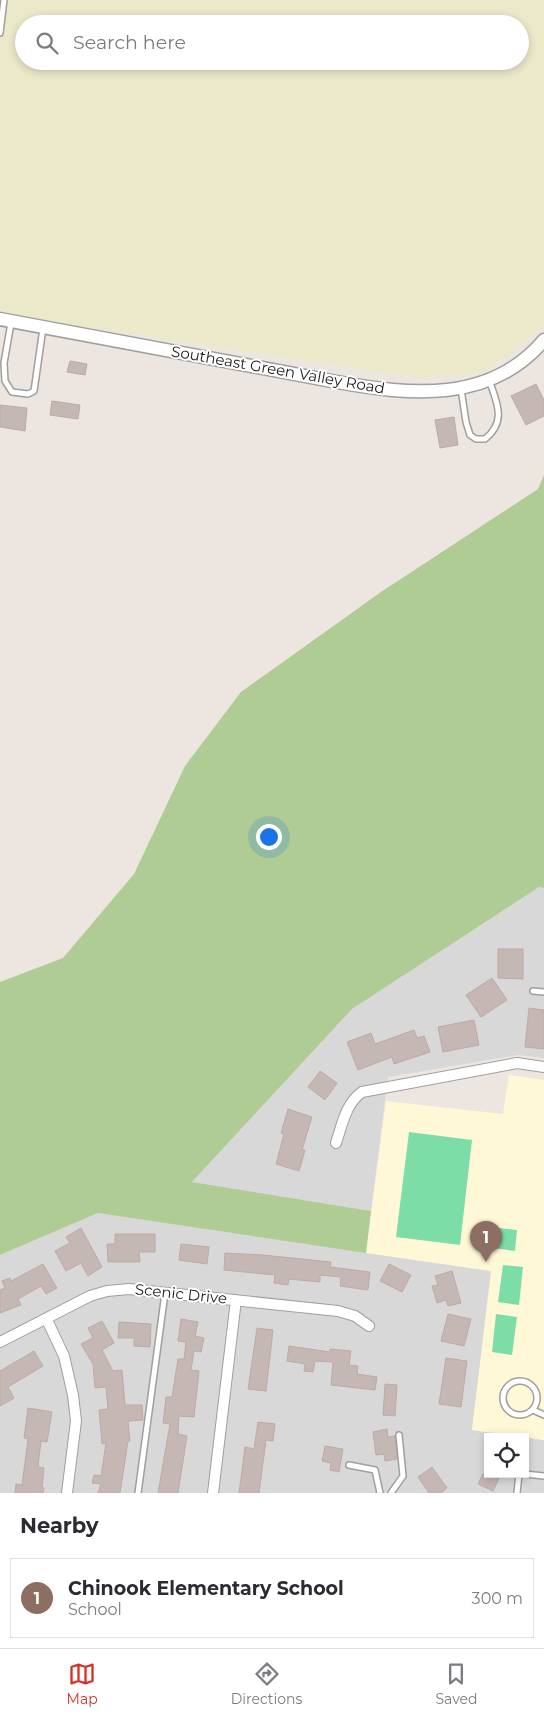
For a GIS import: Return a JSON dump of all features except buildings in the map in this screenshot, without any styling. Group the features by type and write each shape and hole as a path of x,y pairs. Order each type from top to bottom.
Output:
{"street":[{"name":"Southeast Green Valley Road","path":"6,320 372,388 414,392 444,391 489,380 518,364 544,340"},
{"path":"336,1143 349,1106 355,1097 362,1092 517,1063 544,1067"},
{"name":"Scenic Drive","path":"0,1342 47,1320 90,1296 107,1291 129,1289 338,1311 355,1316 369,1326"},
{"path":"213,1493 236,1300"},
{"path":"47,1320 64,1356 73,1395 76,1421 68,1493"}],"lane":[{"path":"0,33 4,0"},
{"path":"6,320 5,381 12,392 28,394 34,391 43,327"},
{"path":"461,388 470,435 476,439 485,439 492,433 498,422 499,410 489,380"},
{"path":"532,991 544,992"},
{"path":"138,1493 165,1293"},
{"path":"517,1381 528,1382 532,1386 537,1395 537,1400 532,1410 518,1415 508,1410 503,1396 508,1386 517,1381"},
{"path":"532,1410 544,1415"},
{"path":"391,1493 403,1476 399,1435"},
{"path":"349,1465 375,1470 380,1493"},
{"path":"529,1474 544,1476"},
{"path":"517,1493 519,1478"}],"shaded area":[{"path":"0,0 544,0 544,325 514,352 476,374 420,378 0,314"},
{"path":"539,887 544,888 544,1058 518,1055 388,1077 371,1211 192,1182 352,1009"},
{"path":"509,1075 544,1080 544,1440 529,1438 529,1433 494,1433 472,1430 491,1271 366,1253 386,1101 503,1114"},
{"path":"98,1213 492,1271 472,1430 494,1433 484,1433 484,1478 529,1478 529,1438 544,1440 544,1493 0,1493 0,1255"}],"green space":[{"path":"544,475 544,888 539,887 352,1009 192,1182 371,1211 366,1253 98,1213 0,1255 0,982 63,958 134,874 185,766 241,692 381,592 538,489"},
{"path":"409,1132 472,1140 460,1245 396,1237"},
{"path":"480,1226 517,1230 515,1251 478,1246"},
{"path":"503,1265 523,1267 519,1305 498,1302"},
{"path":"496,1314 517,1317 512,1355 492,1352"}],"place":[{"name":"Chinook Elementary School","path":"486,1262"}]}
